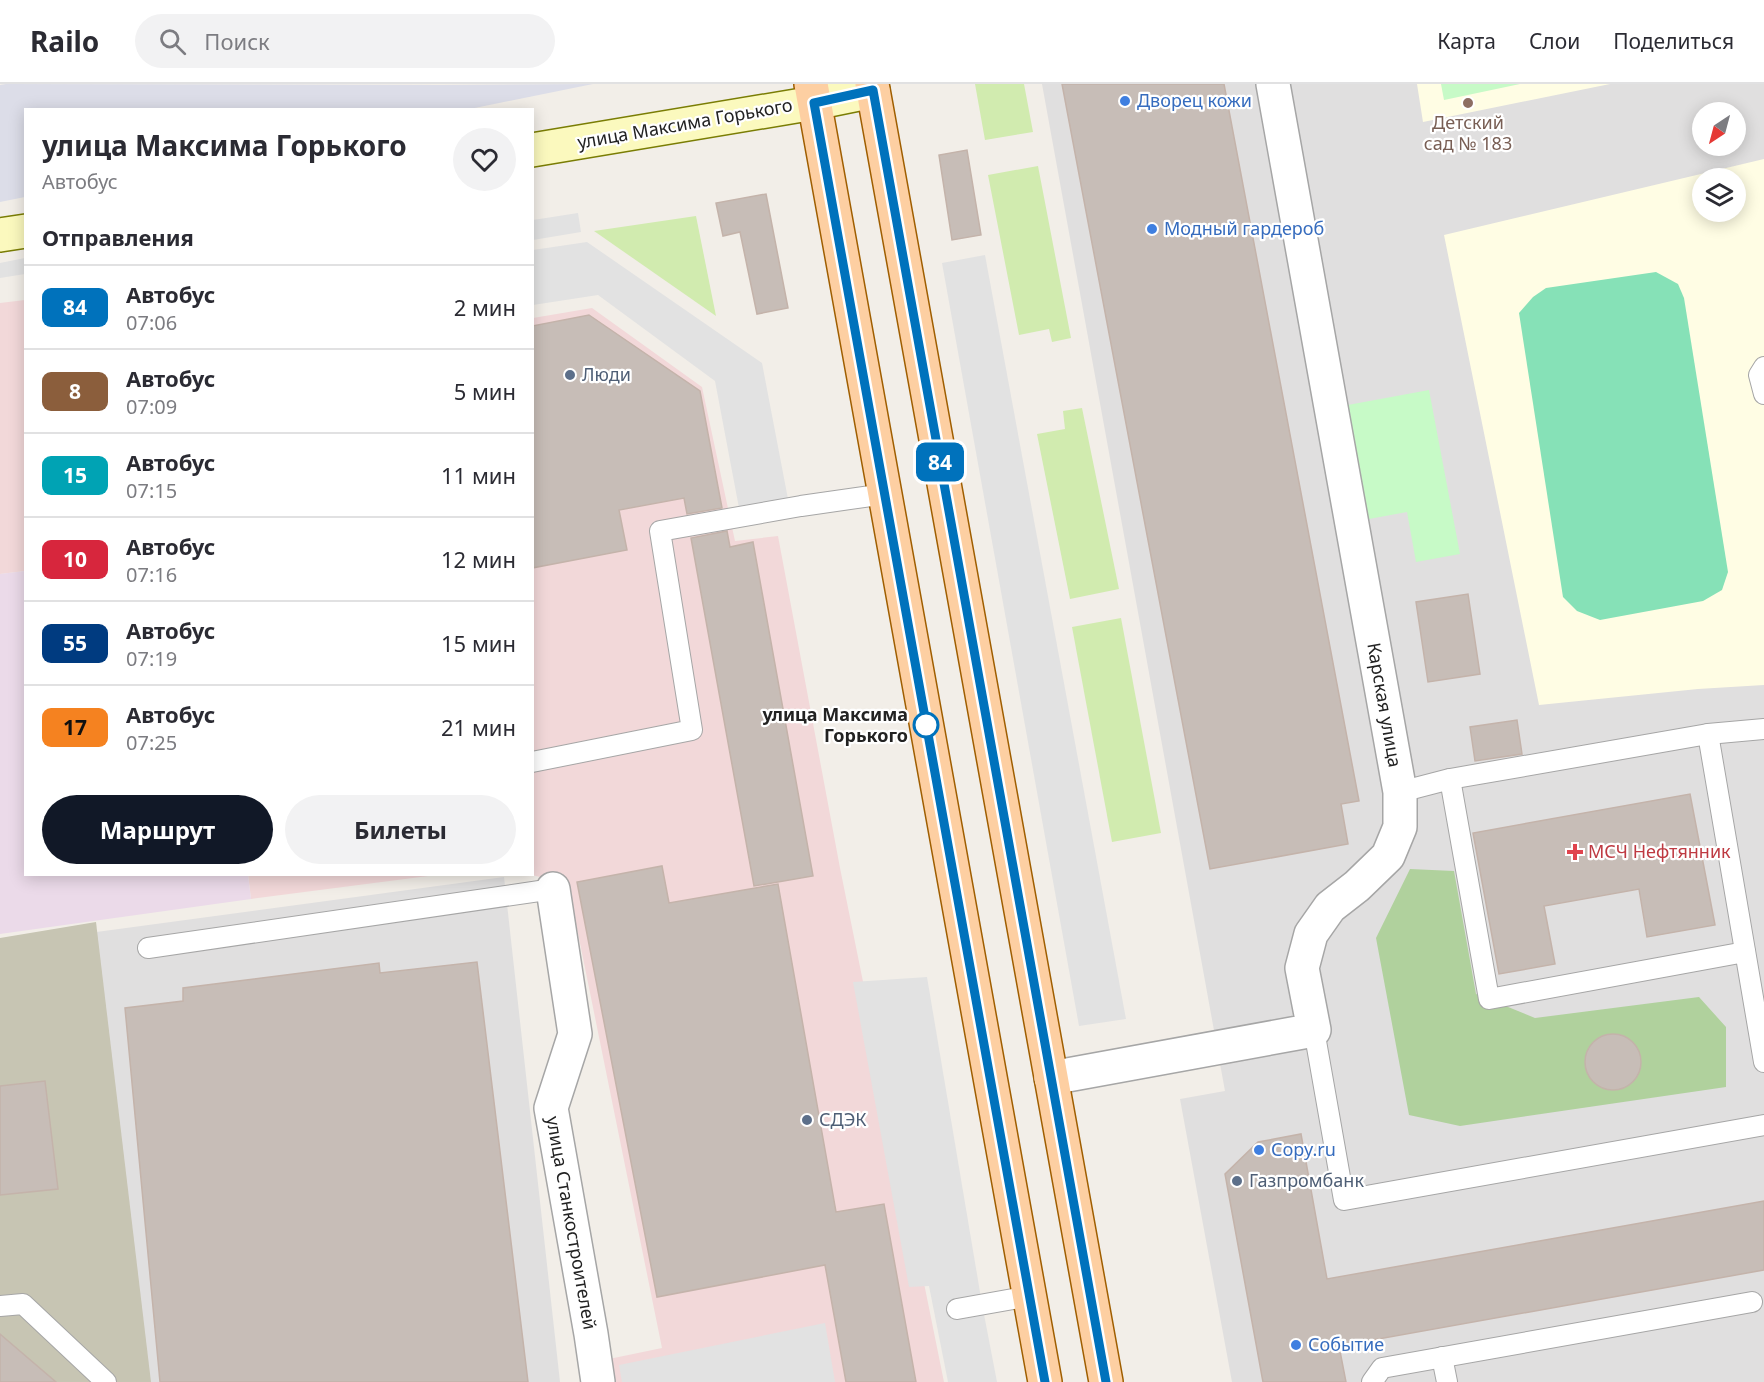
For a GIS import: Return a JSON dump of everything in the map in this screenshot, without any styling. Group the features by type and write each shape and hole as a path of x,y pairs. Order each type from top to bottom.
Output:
{"main road":[{"path":"873,87 1106,1382"},
{"path":"813,93 1045,1382"}],"street":[{"name":"Карская улица","path":"1272,84 1400,792 1400,827 1388,855 1357,886 1330,907 1311,934 1302,968 1314,1030"},
{"name":"улица Максима Горького","path":"534,150 813,93 873,87"},
{"path":"0,235 24,231"},
{"name":"улица Станкостроителей","path":"553,889 575,1034 551,1108 598,1382"},
{"path":"1051,1078 1314,1030"}],"lane":[{"path":"1764,367 1759,375 1764,394"},
{"path":"534,762 692,730 660,531 885,494"},
{"path":"1400,792 1450,779 1708,734 1764,729"},
{"path":"1708,734 1764,1062"},
{"path":"1450,779 1489,999 1746,952"},
{"path":"148,948 553,889"},
{"path":"1314,1030 1344,1200 1764,1125"},
{"path":"957,1309 1029,1296"},
{"path":"1372,1382 1382,1368 1752,1302"},
{"path":"0,1306 23,1304 106,1382"},
{"path":"1442,1357 1447,1382"}],"shaded area":[{"path":"593,84 475,108 24,108 24,197 0,202 0,85"},
{"path":"1042,84 1764,84 1764,1382 1232,1382 1180,1099 1225,1091"},
{"name":"Детский сад № 183","path":"1417,84 1610,84 1423,122"},
{"path":"1764,159 1764,685 1698,689 1539,705 1444,235 1692,176 1692,222 1746,222 1746,168 1726,168"},
{"path":"578,213 581,232 534,240 534,220"},
{"path":"587,242 762,363 788,499 739,508 715,381 598,295 534,305 534,250"},
{"path":"985,255 1126,1019 1079,1026 942,263"},
{"path":"24,258 24,274 0,278 0,263"},
{"path":"24,300 24,571 0,574 0,303"},
{"path":"592,308 702,387 735,541 778,536 840,868 944,1382 612,1382 609,1359 662,1348 568,884 534,876 534,318"},
{"path":"24,571 24,876 248,876 251,899 0,934 0,574"},
{"path":"248,876 428,876 251,899"},
{"path":"504,877 560,1382 0,1382 0,945"},
{"path":"96,922 151,1382 0,1382 0,938"},
{"path":"927,977 997,1382 948,1382 929,1286 909,1287 853,982"},
{"path":"825,1323 835,1382 622,1382 619,1365"}],"green space":[{"path":"975,84 1024,84 1033,132 985,140"},
{"path":"1441,84 1520,84 1444,100"},
{"path":"1038,166 1071,338 1052,342 1049,329 1019,335 988,175"},
{"path":"696,216 716,316 594,231"},
{"path":"1656,272 1678,284 1684,298 1728,572 1722,590 1703,601 1600,620 1577,611 1563,597 1519,313 1533,297 1546,288"},
{"path":"1429,390 1460,554 1416,562 1407,512 1358,521 1337,407"},
{"path":"1082,408 1119,589 1070,599 1037,434 1065,429 1063,411"},
{"path":"1121,618 1161,833 1112,842 1072,627"},
{"path":"1410,869 1454,871 1476,994 1535,1018 1699,997 1726,1027 1726,1087 1460,1126 1409,1115 1376,938"}],"building":[{"path":"1062,84 1224,84 1359,801 1341,804 1348,844 1210,869"},
{"path":"967,150 981,235 952,240 939,155"},
{"path":"766,194 788,308 757,314 740,232 723,236 716,203"},
{"path":"589,315 700,391 722,508 687,514 684,498 619,510 627,550 534,568 534,326"},
{"path":"727,531 730,547 753,542 813,876 754,886 691,538"},
{"path":"1468,594 1480,674 1428,682 1416,602"},
{"path":"1517,720 1522,754 1475,761 1470,727"},
{"path":"1690,794 1715,925 1647,937 1639,889 1544,906 1555,964 1499,974 1473,833"},
{"path":"662,866 669,903 778,884 836,1212 884,1204 916,1382 846,1382 825,1265 657,1297 577,882"},
{"path":"477,962 528,1382 160,1382 125,1008 183,1001 183,988 379,963 380,973"},
{"path":"1613,1034 1624,1036 1633,1042 1639,1051 1641,1062 1639,1073 1633,1082 1624,1088 1613,1090 1602,1088 1593,1082 1587,1073 1585,1062 1587,1051 1593,1042 1602,1036"},
{"path":"45,1081 58,1189 0,1195 0,1086"},
{"path":"1301,1134 1327,1279 1764,1201 1764,1270 1339,1346 1346,1382 1263,1382 1225,1174 1258,1142"},
{"path":"0,1334 56,1382 0,1382"}],"bus line":[{"name":"84","path":"1045,1382 814,103 873,90 1106,1382"}],"place":[{"name":"Дворец кожи","path":"1125,101"},
{"name":"Детский сад № 183","path":"1468,103"},
{"name":"Модный гардероб","path":"1152,229"},
{"name":"Люди","path":"570,375"},
{"name":"улица Максима Горького","path":"926,725"},
{"name":"МСЧ Нефтянник","path":"1575,852"},
{"name":"СДЭК","path":"807,1120"},
{"name":"Copy.ru","path":"1259,1150"},
{"name":"Газпромбанк","path":"1237,1181"},
{"name":"Событие","path":"1296,1345"}]}
